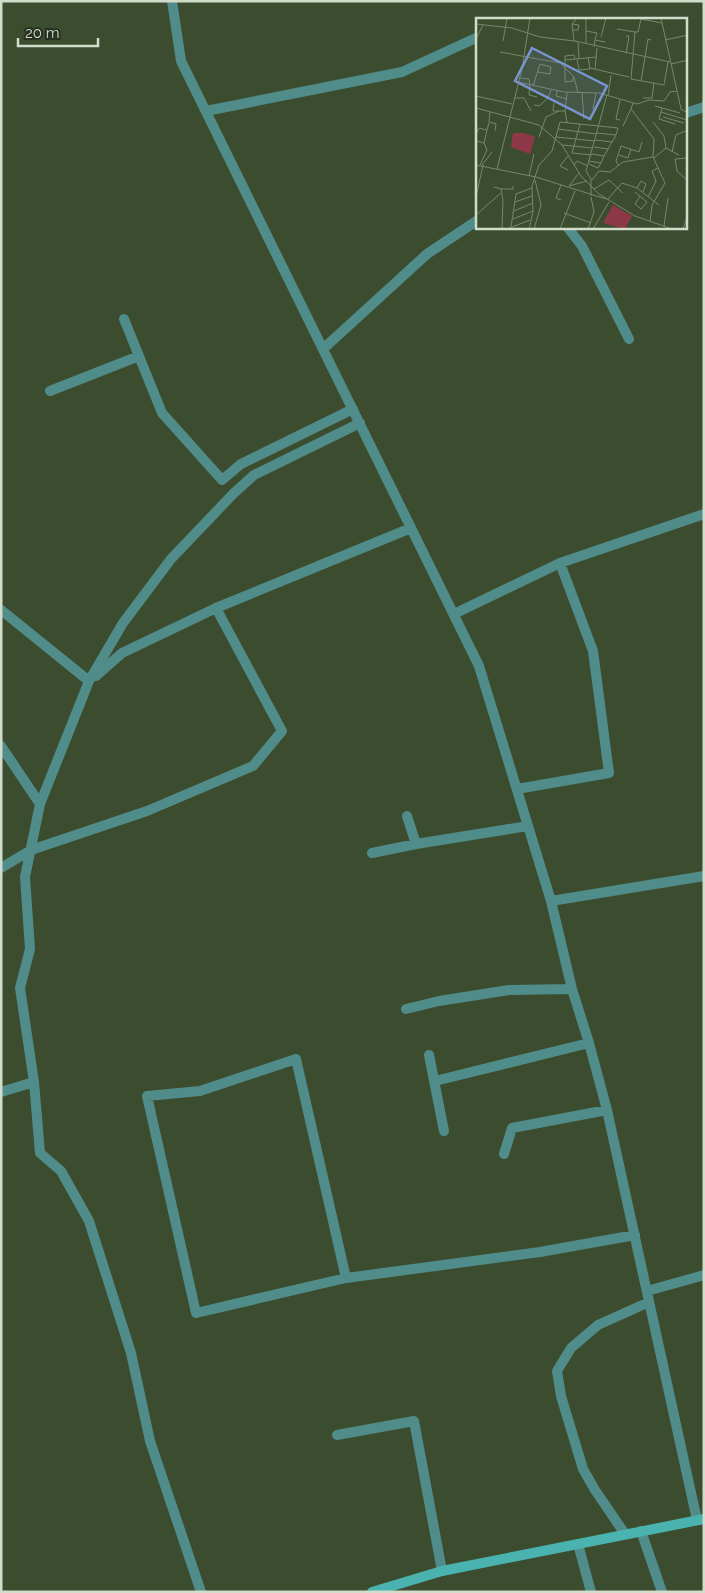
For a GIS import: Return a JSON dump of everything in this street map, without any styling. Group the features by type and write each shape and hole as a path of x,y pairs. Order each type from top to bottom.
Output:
{"street":[{"path":"172,1 181,61 479,666 551,901 572,989 607,1110 700,1520 442,1571 372,1592"},
{"path":"206,111 402,72 476,38"},
{"path":"688,112 704,108"},
{"path":"323,349 427,254 476,221"},
{"path":"569,229 582,246 629,339"},
{"path":"124,319 162,413 222,480 241,464 353,409"},
{"path":"50,391 139,356"},
{"path":"201,1592 150,1441 131,1353 89,1221 61,1171 40,1153 34,1082 20,988 30,949 25,877 40,804 89,681 122,623 171,559 234,493 254,475 360,423"},
{"path":"454,614 560,563 704,514"},
{"path":"89,681 122,653 216,608 411,528"},
{"path":"517,789 610,773 593,651 560,563"},
{"path":"1,868 31,850 147,811 253,766 282,731 216,608"},
{"path":"1,610 89,681"},
{"path":"1,746 40,804"},
{"path":"407,816 416,844"},
{"path":"372,854 416,844 528,826"},
{"path":"551,901 704,876"},
{"path":"406,1009 439,1001 509,990 572,989"},
{"path":"435,1081 589,1043"},
{"path":"429,1055 444,1131"},
{"path":"346,1278 296,1059 200,1092 147,1096 196,1313 346,1278 540,1252 635,1235"},
{"path":"1,1092 34,1082"},
{"path":"504,1154 512,1128 607,1110"},
{"path":"647,1291 704,1276"},
{"path":"625,1534 583,1469 561,1396 557,1371 570,1348 598,1325 650,1302"},
{"path":"337,1435 414,1421 442,1571"},
{"path":"641,1531 662,1592"},
{"path":"578,1544 591,1592"}]}
